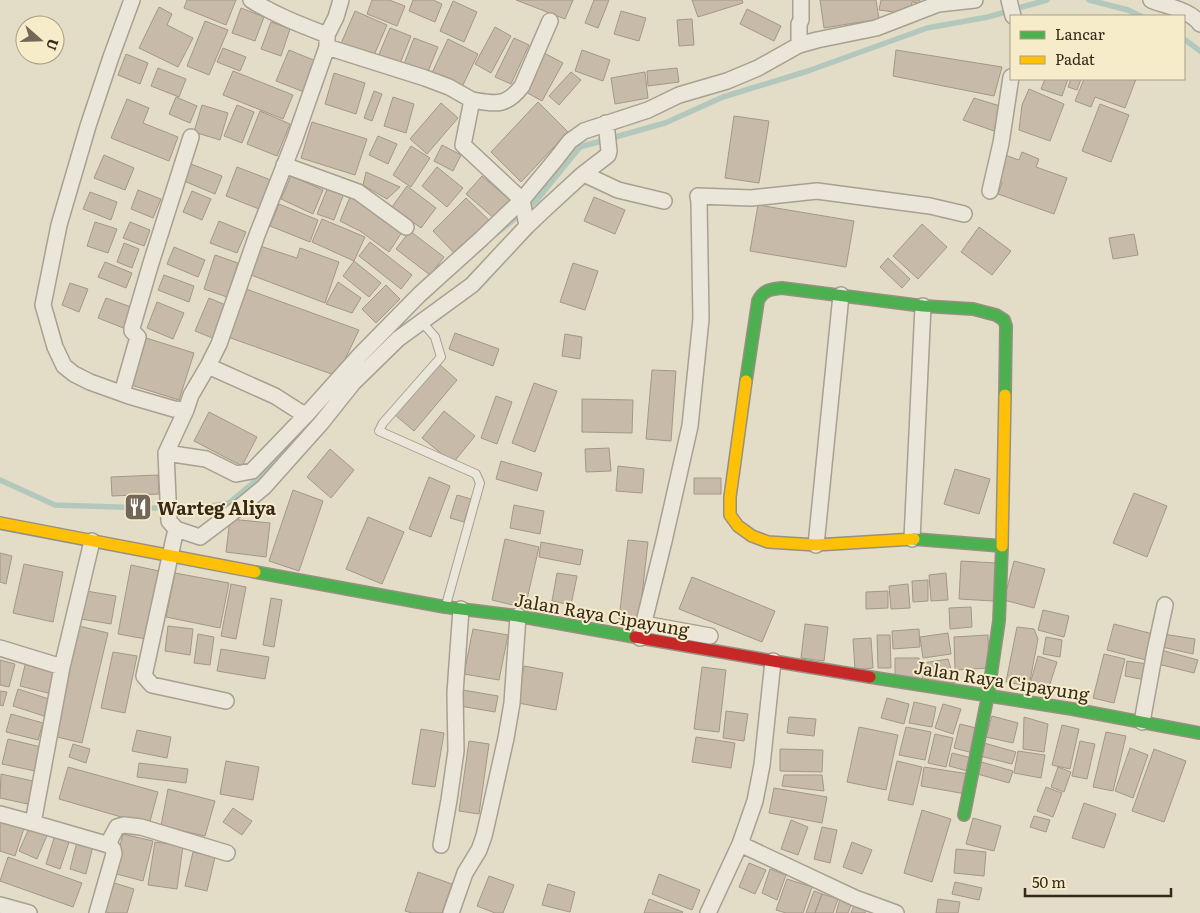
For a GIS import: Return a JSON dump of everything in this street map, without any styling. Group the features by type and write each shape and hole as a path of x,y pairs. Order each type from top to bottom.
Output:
{"street":[{"path":"132,0 111,56 61,216 43,304 54,347 64,366 74,374 90,382 122,393 174,409 186,410"},
{"path":"251,0 327,41 449,87 472,100 494,104 502,103 522,86 550,20"},
{"path":"226,701 152,685 144,676 171,555 172,525 168,496 166,453 191,395 219,344 341,0"},
{"path":"799,45 801,0"},
{"path":"195,560 200,538 242,506 264,486 322,422 353,383 398,339 472,285 524,212 556,159 570,140 584,131 606,127 679,95 735,78 758,68 799,45 876,28 938,4 976,0"},
{"path":"1009,0 1013,15"},
{"path":"1151,0 1199,19"},
{"path":"990,191 1002,143 1011,80"},
{"path":"472,100 462,145 524,212"},
{"path":"166,453 206,459 236,474 252,471 360,355 420,294 481,239 584,174 608,155 606,127"},
{"path":"122,393 138,337 132,331 132,328 192,137"},
{"path":"284,165 358,192 406,226"},
{"path":"584,174 618,190 664,200"},
{"path":"710,636 675,637 642,631 690,426 701,319 698,196 752,198 817,191 930,206 964,214"},
{"path":"964,815 988,695 999,621 1002,546 1006,326 1004,320 996,314 973,309 923,306 776,288 771,288 761,294 756,307 756,321 730,497 730,515 738,526 752,536 768,542 816,545 912,539 1002,546"},
{"path":"816,545 841,295"},
{"path":"912,539 923,306"},
{"path":"208,366 275,396 300,412 307,414"},
{"name":"Jalan Raya Cipayung","path":"0,523 333,587 460,609 642,631"},
{"path":"172,525 200,538"},
{"path":"33,823 62,667 92,541"},
{"path":"1142,722 1165,605"},
{"path":"441,845 456,751 455,693 460,609"},
{"path":"451,913 465,873 484,836 490,810 512,703 518,616"},
{"name":"Jalan Raya Cipayung","path":"675,637 774,661 988,695 1200,733"},
{"path":"0,648 62,667"},
{"path":"713,911 755,801 762,764 774,661"},
{"path":"0,814 110,845"},
{"path":"97,913 114,854 110,845 111,838 117,827 124,825 141,827 227,853"},
{"path":"740,844 856,898 896,913"},
{"path":"0,906 29,913"}],"lane":[{"path":"422,322 435,337 441,357 383,423 379,431 476,474 480,484 445,606"}],"building":[{"path":"187,0 236,0 226,25 184,8"},
{"path":"372,0 389,0 405,6 397,26 367,14"},
{"path":"413,0 433,0 442,4 435,22 409,11"},
{"path":"516,0 573,0 565,19"},
{"path":"594,0 609,0 598,28 585,23"},
{"path":"692,0 742,0 743,3 698,17"},
{"path":"820,0 876,0 879,19 824,28"},
{"path":"881,0 920,0 920,3 912,2 910,14 879,10"},
{"path":"453,1 477,12 464,42 440,31"},
{"path":"159,7 172,14 167,25 193,38 178,67 139,48"},
{"path":"241,8 264,17 255,41 232,33"},
{"path":"747,9 781,26 774,41 740,24"},
{"path":"355,11 387,25 372,60 340,46"},
{"path":"621,11 646,18 639,41 614,34"},
{"path":"692,19 694,45 679,46 677,20"},
{"path":"205,21 228,30 209,75 187,66"},
{"path":"271,22 290,29 281,56 261,49"},
{"path":"495,27 511,36 491,73 475,64"},
{"path":"390,28 411,36 399,66 378,57"},
{"path":"414,38 438,47 427,74 404,64"},
{"path":"514,38 529,45 511,84 495,77"},
{"path":"448,39 478,54 461,89 431,75"},
{"path":"223,48 246,57 240,71 217,62"},
{"path":"289,50 316,61 304,92 276,81"},
{"path":"582,50 610,60 603,81 575,71"},
{"path":"896,50 1002,67 994,96 893,76"},
{"path":"544,53 563,63 542,101 524,91"},
{"path":"126,54 148,63 140,84 118,75"},
{"path":"158,68 186,79 179,97 151,86"},
{"path":"677,68 679,82 648,86 647,71"},
{"path":"233,71 293,95 283,119 223,95"},
{"path":"571,72 581,80 559,105 549,96"},
{"path":"645,72 648,98 615,104 611,78"},
{"path":"334,73 365,83 356,114 325,104"},
{"path":"1045,80 1068,80 1062,96 1041,89"},
{"path":"1071,80 1081,80 1077,90 1068,87"},
{"path":"1084,80 1136,80 1125,108 1095,97 1091,107 1075,101"},
{"path":"1029,89 1064,104 1050,141 1019,130 1022,105"},
{"path":"374,91 382,94 372,121 364,118"},
{"path":"176,97 197,106 190,123 169,114"},
{"path":"393,97 414,104 406,133 384,126"},
{"path":"974,98 1000,106 994,131 963,120"},
{"path":"127,99 149,108 143,123 178,137 169,161 111,138"},
{"path":"538,102 568,132 521,182 491,152"},
{"path":"441,103 458,118 427,154 410,139"},
{"path":"1100,104 1129,115 1111,162 1082,151"},
{"path":"202,105 228,113 220,140 194,132"},
{"path":"237,105 254,112 242,143 224,136"},
{"path":"260,111 290,124 277,156 247,144"},
{"path":"734,116 769,121 759,183 725,178"},
{"path":"312,122 367,139 355,175 301,158"},
{"path":"378,136 397,144 388,164 369,155"},
{"path":"442,145 461,155 453,171 434,161"},
{"path":"411,146 430,158 411,187 393,175"},
{"path":"1022,152 1039,159 1036,167 1067,178 1054,214 998,194 1002,183 993,179 1002,154 1019,160"},
{"path":"104,155 134,168 125,190 94,178"},
{"path":"191,164 222,176 215,194 184,181"},
{"path":"237,167 276,182 264,211 226,196"},
{"path":"437,167 463,188 447,207 422,186"},
{"path":"366,172 400,187 387,199 363,185"},
{"path":"291,176 323,190 313,214 281,199"},
{"path":"482,176 511,201 495,219 466,194"},
{"path":"407,186 436,208 421,228 392,207"},
{"path":"328,187 344,193 334,220 317,214"},
{"path":"138,190 161,199 153,218 131,209"},
{"path":"192,191 211,199 202,220 183,212"},
{"path":"90,192 117,202 111,220 83,209"},
{"path":"350,197 379,209 402,232 389,252 360,231 340,221"},
{"path":"594,197 625,210 615,234 584,221"},
{"path":"466,198 493,224 459,258 433,231"},
{"path":"279,204 318,220 310,242 270,226"},
{"path":"758,205 854,221 846,267 750,251"},
{"path":"322,219 365,237 354,261 312,242"},
{"path":"219,221 246,232 237,253 210,243"},
{"path":"95,222 117,229 108,253 87,246"},
{"path":"130,222 150,230 144,246 123,238"},
{"path":"922,224 947,247 918,279 893,256"},
{"path":"979,227 1011,251 992,275 961,252"},
{"path":"410,231 444,257 430,275 396,249"},
{"path":"1134,234 1138,255 1113,259 1109,238"},
{"path":"370,242 412,275 401,289 359,256"},
{"path":"124,243 139,249 132,268 117,262"},
{"path":"260,246 297,258 300,248 339,262 325,303 251,275"},
{"path":"174,247 205,260 198,277 167,264"},
{"path":"215,255 238,263 227,297 204,289"},
{"path":"888,258 910,279 902,288 880,267"},
{"path":"354,261 381,283 369,297 343,276"},
{"path":"105,262 132,273 126,288 98,277"},
{"path":"573,263 598,271 585,310 560,302"},
{"path":"164,275 194,286 189,302 158,290"},
{"path":"338,282 361,298 352,313 326,304"},
{"path":"70,283 88,289 79,312 62,305"},
{"path":"386,285 400,299 376,323 362,309"},
{"path":"246,289 359,330 337,376 228,337"},
{"path":"106,298 134,308 126,329 98,318"},
{"path":"209,298 228,306 215,339 195,331"},
{"path":"157,302 184,313 173,339 147,328"},
{"path":"455,333 499,349 493,366 449,349"},
{"path":"565,334 582,337 580,359 562,356"},
{"path":"143,337 194,353 179,400 128,384"},
{"path":"439,364 457,380 414,431 395,415"},
{"path":"652,370 676,371 671,441 646,439"},
{"path":"534,383 557,391 535,452 512,443"},
{"path":"496,396 512,402 497,444 481,438"},
{"path":"582,399 633,400 632,433 582,432"},
{"path":"444,411 475,436 453,463 422,438"},
{"path":"209,412 257,437 242,466 194,441"},
{"path":"609,448 611,471 586,472 585,449"},
{"path":"330,449 354,470 331,498 307,477"},
{"path":"501,461 542,473 537,491 496,479"},
{"path":"618,466 644,469 642,493 616,491"},
{"path":"955,469 990,479 979,514 944,504"},
{"path":"158,475 159,494 112,496 111,477"},
{"path":"429,477 450,486 431,537 409,529"},
{"path":"694,478 721,478 721,494 694,494"},
{"path":"293,490 323,501 299,571 269,561"},
{"path":"1134,493 1167,506 1147,557 1113,543"},
{"path":"457,495 471,499 464,522 450,518"},
{"path":"514,505 544,511 540,534 510,528"},
{"path":"368,517 404,532 382,584 346,569"},
{"path":"230,519 270,523 266,557 226,552"},
{"path":"505,539 539,547 525,608 492,600"},
{"path":"628,540 648,542 639,621 619,619"},
{"path":"541,542 583,550 580,565 539,557"},
{"path":"0,553 12,556 6,584 0,582"},
{"path":"961,561 996,563 994,601 959,599"},
{"path":"1014,561 1045,569 1034,608 1004,600"},
{"path":"24,564 63,572 53,622 13,613"},
{"path":"131,565 159,571 146,639 118,634"},
{"path":"175,573 229,583 220,628 166,617"},
{"path":"557,573 577,576 571,605 552,601"},
{"path":"946,573 948,600 931,601 929,575"},
{"path":"692,577 775,611 762,642 679,609"},
{"path":"928,580 928,601 913,602 912,581"},
{"path":"231,584 246,587 236,639 221,636"},
{"path":"908,584 910,608 891,609 889,586"},
{"path":"86,591 116,596 111,624 81,619"},
{"path":"888,591 888,608 866,609 866,592"},
{"path":"271,598 282,600 274,647 263,645"},
{"path":"971,607 972,627 950,629 949,608"},
{"path":"1043,610 1069,616 1064,637 1038,630"},
{"path":"805,624 828,627 824,661 801,658"},
{"path":"1114,624 1153,634 1146,660 1107,650"},
{"path":"79,626 108,633 82,743 53,736"},
{"path":"168,626 193,629 190,655 165,651"},
{"path":"1017,627 1034,629 1038,639 1029,686 1006,682"},
{"path":"473,629 508,635 499,680 464,674"},
{"path":"919,629 920,647 893,649 892,631"},
{"path":"948,633 951,654 923,658 920,637"},
{"path":"198,634 214,637 210,665 194,663"},
{"path":"1163,634 1195,639 1193,654 1162,647"},
{"path":"877,635 890,635 891,668 878,668"},
{"path":"988,635 989,668 955,670 954,637"},
{"path":"1046,637 1062,640 1060,657 1043,654"},
{"path":"871,638 873,668 855,670 853,639"},
{"path":"221,649 269,657 265,679 217,671"},
{"path":"1161,650 1198,660 1194,673 1158,664"},
{"path":"113,652 137,656 125,713 101,708"},
{"path":"1104,654 1125,659 1114,703 1093,698"},
{"path":"1038,656 1057,662 1048,690 1030,684"},
{"path":"895,658 919,658 918,680 895,680"},
{"path":"948,659 955,683 922,682 923,663"},
{"path":"0,660 15,664 9,687 0,685"},
{"path":"26,661 58,668 52,694 20,686"},
{"path":"1127,661 1148,664 1146,680 1125,676"},
{"path":"524,666 563,673 556,710 518,703"},
{"path":"702,667 726,670 719,732 694,729"},
{"path":"18,689 49,699 44,716 13,706"},
{"path":"463,690 498,696 495,712 460,706"},
{"path":"0,691 7,692 3,706 0,705"},
{"path":"887,698 909,704 904,724 881,718"},
{"path":"914,702 936,707 932,727 909,723"},
{"path":"943,704 961,709 953,734 935,728"},
{"path":"726,711 748,714 744,741 723,738"},
{"path":"11,714 43,723 38,740 6,732"},
{"path":"992,716 1018,723 1013,743 986,737"},
{"path":"789,717 816,719 814,736 787,733"},
{"path":"1024,717 1048,724 1044,752 1023,749"},
{"path":"960,724 980,729 973,753 954,748"},
{"path":"1062,725 1079,729 1070,769 1052,765"},
{"path":"859,727 898,735 886,790 847,782"},
{"path":"906,727 931,732 925,760 899,755"},
{"path":"421,729 444,733 435,787 412,784"},
{"path":"137,730 171,737 167,758 132,751"},
{"path":"1106,732 1126,736 1113,791 1093,787"},
{"path":"935,734 953,738 946,767 928,763"},
{"path":"696,737 735,743 731,768 692,762"},
{"path":"8,739 41,747 35,771 2,764"},
{"path":"469,741 489,744 479,814 459,811"},
{"path":"1080,741 1095,744 1087,779 1072,776"},
{"path":"984,743 1016,752 1012,764 980,756"},
{"path":"73,744 90,749 86,763 69,757"},
{"path":"1130,748 1148,755 1133,798 1115,791"},
{"path":"780,749 823,750 822,772 780,771"},
{"path":"1154,749 1186,761 1164,822 1132,811"},
{"path":"1018,751 1045,755 1041,778 1014,773"},
{"path":"952,753 972,758 968,771 949,766"},
{"path":"226,761 259,767 253,800 220,794"},
{"path":"897,761 922,767 913,805 888,800"},
{"path":"978,761 1013,771 1009,783 974,773"},
{"path":"139,763 188,769 186,783 137,777"},
{"path":"68,767 158,792 149,825 59,799"},
{"path":"924,767 969,774 966,794 921,786"},
{"path":"1058,767 1071,772 1064,792 1051,787"},
{"path":"1,774 33,781 28,804 0,798"},
{"path":"784,775 822,775 824,791 782,786"},
{"path":"1046,787 1062,793 1053,817 1037,811"},
{"path":"774,788 827,797 822,823 769,813"},
{"path":"168,789 215,801 205,836 161,826"},
{"path":"1084,803 1116,814 1104,848 1072,838"},
{"path":"233,808 252,821 242,835 223,822"},
{"path":"922,810 951,819 932,882 904,873"},
{"path":"1034,816 1050,820 1046,832 1030,827"},
{"path":"973,818 1001,826 994,851 966,844"},
{"path":"791,820 808,827 798,855 781,849"},
{"path":"0,821 24,828 15,856 0,851"},
{"path":"30,826 48,833 37,859 19,851"},
{"path":"822,827 837,830 830,863 814,859"},
{"path":"123,834 153,841 143,881 113,873"},
{"path":"55,835 70,839 60,869 46,864"},
{"path":"77,842 93,846 86,874 70,869"},
{"path":"155,842 183,846 177,889 148,885"},
{"path":"852,842 872,850 862,874 843,867"},
{"path":"956,849 986,852 984,876 954,873"},
{"path":"193,852 215,857 207,891 185,886"},
{"path":"8,857 82,883 73,907 0,881"},
{"path":"749,863 766,870 755,894 739,887"},
{"path":"770,869 786,875 777,900 762,893"},
{"path":"418,872 452,884 442,913 412,913 405,911"},
{"path":"659,874 700,890 692,910 652,894"},
{"path":"489,876 514,885 503,913 495,913 477,906"},
{"path":"787,879 812,887 803,913 786,913 776,910"},
{"path":"111,882 134,889 127,913 103,911"},
{"path":"955,882 982,888 979,900 952,894"},
{"path":"548,884 575,892 570,912 542,905"},
{"path":"814,891 822,894 815,913 806,913"},
{"path":"822,894 838,899 833,913 815,913"},
{"path":"649,899 683,912 644,913"},
{"path":"840,899 852,903 848,913 836,913"},
{"path":"938,899 960,902 958,913 936,913"},
{"path":"855,903 867,907 865,913 851,913"}],"waterway":[{"path":"1022,7 1047,0"},
{"path":"1089,0 1128,10 1139,15"},
{"path":"496,234 536,201 580,147 665,123 723,97 808,71 927,28 1002,13"},
{"path":"1185,40 1200,51"},
{"path":"0,480 55,505 147,508 205,507 229,503 254,482 300,432"}],"traffic: fast":[{"path":"746,381 758,301 762,294 782,288 923,306 973,309 996,315 1004,320 1006,326 1005,395"},
{"path":"914,539 1002,546 999,621 988,695 964,815"},
{"path":"255,572 445,607 518,616 635,637"},
{"path":"870,677 1072,709 1200,733"}],"traffic: slow":[{"path":"746,381 730,497 730,515 738,526 752,536 768,542 816,545 914,539"},
{"path":"1002,546 1005,395"},
{"path":"0,523 255,572"}],"traffic: jam":[{"path":"635,637 870,677"}],"place":[{"name":"Warteg Aliya","path":"138,507"}]}
